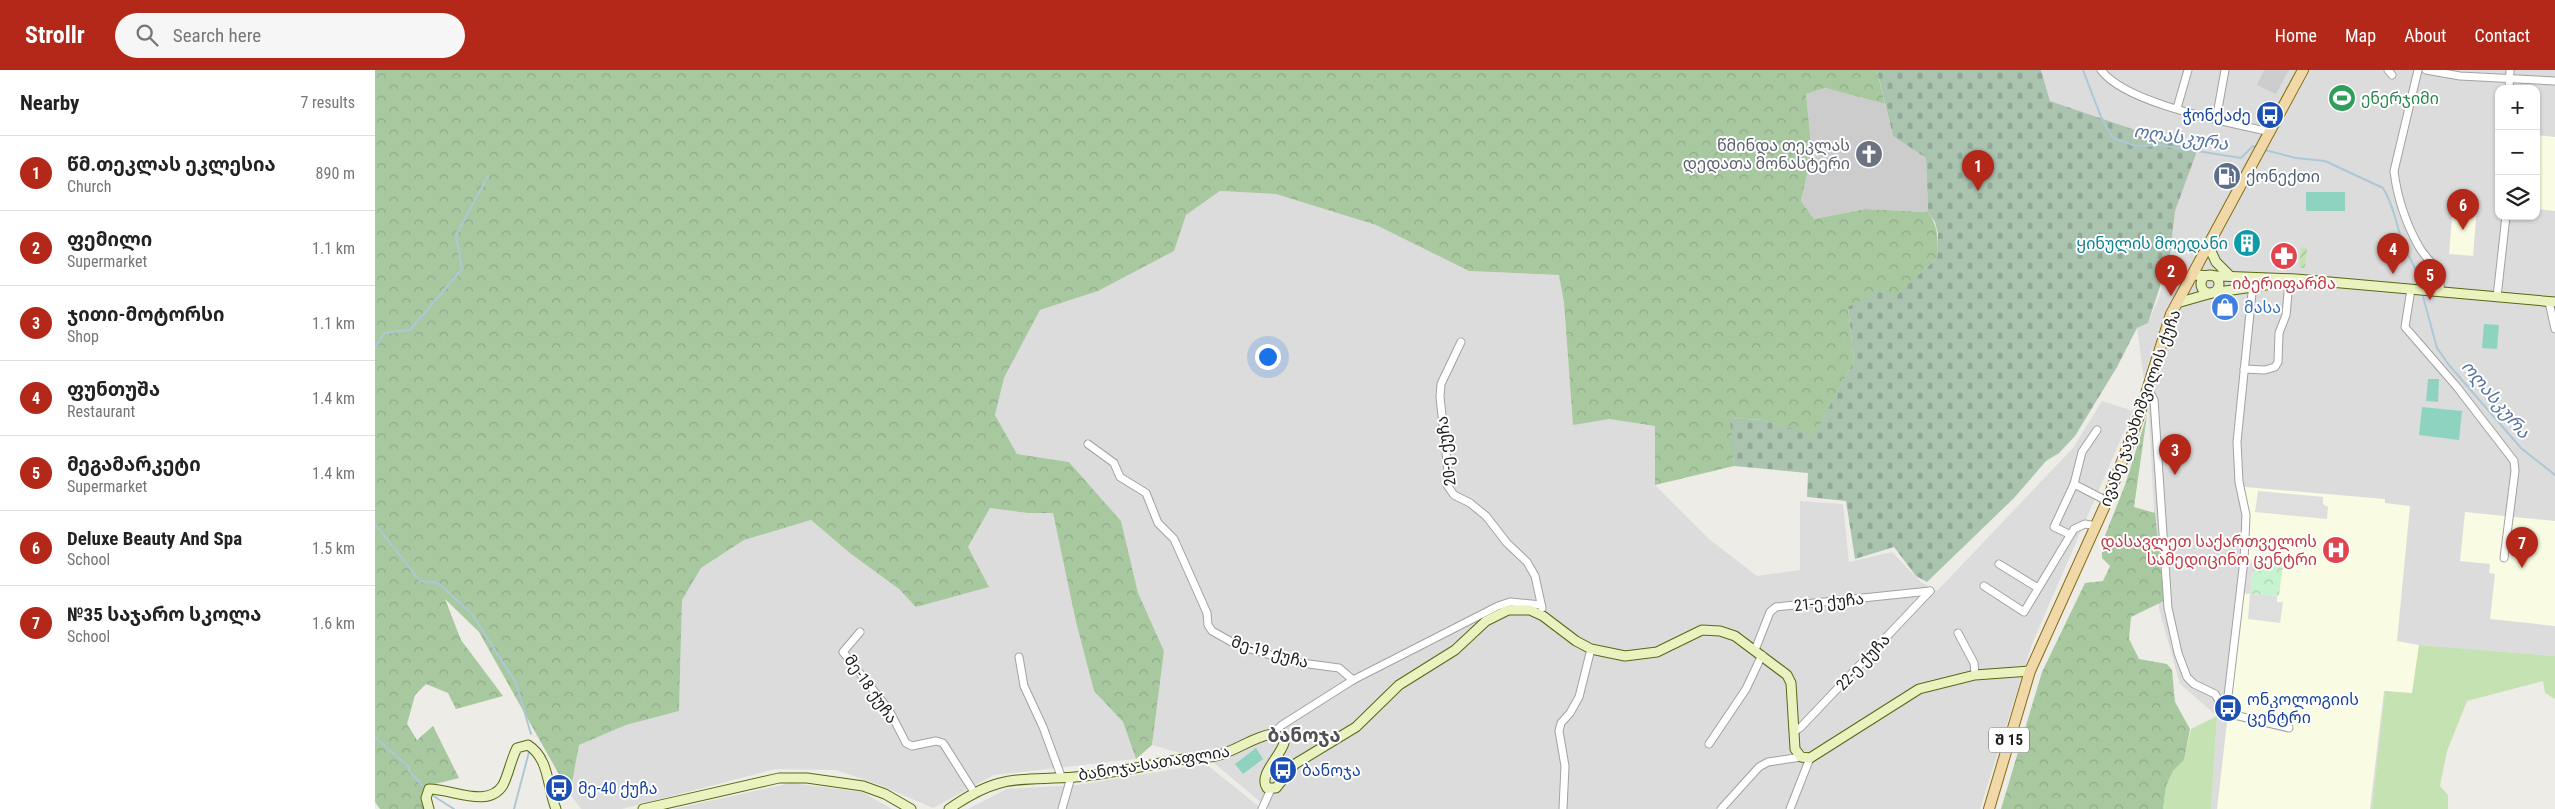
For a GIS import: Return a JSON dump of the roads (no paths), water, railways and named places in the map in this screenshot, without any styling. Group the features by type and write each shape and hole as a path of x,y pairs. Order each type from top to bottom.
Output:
{"main road":[{"name":"ივანე ჯავახიშვილის ქუჩა","path":"2030,672 2107,501 2138,419 2166,326 2303,70"},
{"name":"შ 15","path":"1989,809 2030,672"}],"street":[{"path":"2101,70 2109,80 2122,88 2216,120 2270,132"},
{"path":"2177,108 2188,70"},
{"path":"2216,120 2225,70"},
{"path":"2418,70 2394,171 2396,186 2419,246 2437,267 2441,276 2435,291"},
{"path":"2426,70 2460,76 2509,74 2555,81"},
{"path":"2497,297 2506,220"},
{"path":"2209,247 2217,262 2230,276"},
{"path":"2202,288 2204,278 2212,275"},
{"path":"2191,278 2206,292 2212,293 2217,290 2219,285 2218,280 2212,275"},
{"path":"2191,278 2212,275 2230,276 2253,282"},
{"path":"2177,303 2253,282 2292,280 2552,302 2555,329"},
{"path":"2245,369 2265,370 2275,367 2279,362 2279,332 2286,315 2292,280"},
{"path":"2226,713 2246,516 2239,482 2237,442 2253,282"},
{"path":"2414,290 2405,327 2457,387 2514,461 2515,471 2504,558"},
{"name":"20-ე ქუჩა","path":"1461,342 1441,384 1440,397 1448,471 1447,485 1454,495 1470,503 1486,516 1507,543 1527,562 1535,576 1543,616"},
{"path":"2147,387 2154,400 2168,608 2178,653 2187,677 2195,684 2215,694 2226,713 2289,728"},
{"path":"2069,534 2054,527 2074,484 2082,452 2097,430"},
{"name":"მე-19 ქუჩა","path":"1087,444 1115,463 1121,477 1146,493 1158,523 1174,539 1207,613 1208,626 1212,631 1237,645 1293,662 1339,668 1353,680"},
{"path":"2074,484 2107,501"},
{"path":"1985,586 2024,612 2069,534 2080,525 2095,526"},
{"path":"1999,564 2038,588"},
{"name":"21-ე ქუჩა","path":"1759,653 1770,612 1776,607 1930,591"},
{"name":"22-ე ქუჩა","path":"1795,731 1800,728 1930,591"},
{"path":"1541,606 1510,602 1498,606 1353,680 1282,725 1272,734 1283,738 1284,743 1265,777 1264,784 1267,788 1276,788 1295,764 1334,743 1356,727 1399,685 1455,650 1497,614 1518,609 1530,610 1543,616 1576,641 1591,649 1625,656 1657,652 1702,630 1720,631 1735,636 1780,668 1791,683 1795,749 1801,757"},
{"name":"მე-18 ქუჩა","path":"860,632 843,652 889,710 906,743 913,746 936,741 943,743 974,792"},
{"path":"1958,633 1974,663 1975,675"},
{"path":"1563,809 1565,766 1559,731 1561,723 1570,713 1579,697 1591,649"},
{"path":"1709,744 1746,689 1759,653"},
{"path":"1019,657 1024,686 1066,776 1062,809"},
{"path":"1790,809 1810,758 1919,689 1975,675 2030,672"},
{"name":"ბანოჯა-სათაფლია","path":"949,809 974,792 994,783 1020,778 1121,772 1179,760 1214,756 1233,751 1272,734"},
{"path":"429,809 427,798 429,789 441,789 481,801 494,796 503,785 517,748 528,745 538,751 556,809"},
{"path":"1721,809 1759,767 1768,762 1801,757 1810,758"},
{"path":"643,809 779,778 807,778 863,786 885,794 911,809"},
{"path":"1263,809 1271,789"}],"waterway":[{"name":"ოღასკურა","path":"2083,70 2101,117 2113,138 2136,146 2159,145 2241,158 2253,146 2256,147"},
{"name":"ოღასკურა","path":"2265,150 2296,158 2325,161 2383,188 2390,201 2403,243 2421,286"},
{"path":"375,349 384,333 410,330 462,269 456,235 488,176"},
{"name":"ოღასკურა","path":"2422,293 2437,348 2449,365 2521,448 2555,475"},
{"path":"375,524 420,581 438,583 472,614 516,683 531,734"},
{"path":"375,737 409,767 409,771 423,786"},
{"path":"514,809 529,752"},
{"path":"432,795 454,809"}],"place":[{"name":"ენერჯიმი","path":"2342,98"},
{"name":"ჭონქაძე","path":"2270,115"},
{"name":"წმინდა თეკლას დედათა მონასტერი","path":"1869,154"},
{"name":"ქონექთი","path":"2227,176"},
{"name":"წმ.თეკლას ეკლესია","path":"1978,191"},
{"name":"Deluxe Beauty And Spa","path":"2463,230"},
{"name":"ყინულის მოედანი","path":"2247,243"},
{"name":"იბერიფარმა","path":"2284,256"},
{"name":"ფუნთუშა","path":"2393,274"},
{"name":"ფემილი","path":"2171,296"},
{"name":"მეგამარკეტი","path":"2430,300"},
{"name":"მასა","path":"2225,307"},
{"name":"ჯითი-მოტორსი","path":"2175,475"},
{"name":"დასავლეთ საქართველოს სამედიცინო ცენტრი","path":"2336,550"},
{"name":"№35 საჯარო სკოლა","path":"2522,568"},
{"name":"ონკოლოგიის ცენტრი","path":"2228,708"},
{"name":"ბანოჯა","path":"1283,770"},
{"name":"მე-40 ქუჩა","path":"559,788"}],"district":[{"name":"ბანოჯა","path":"1304,735"}]}
